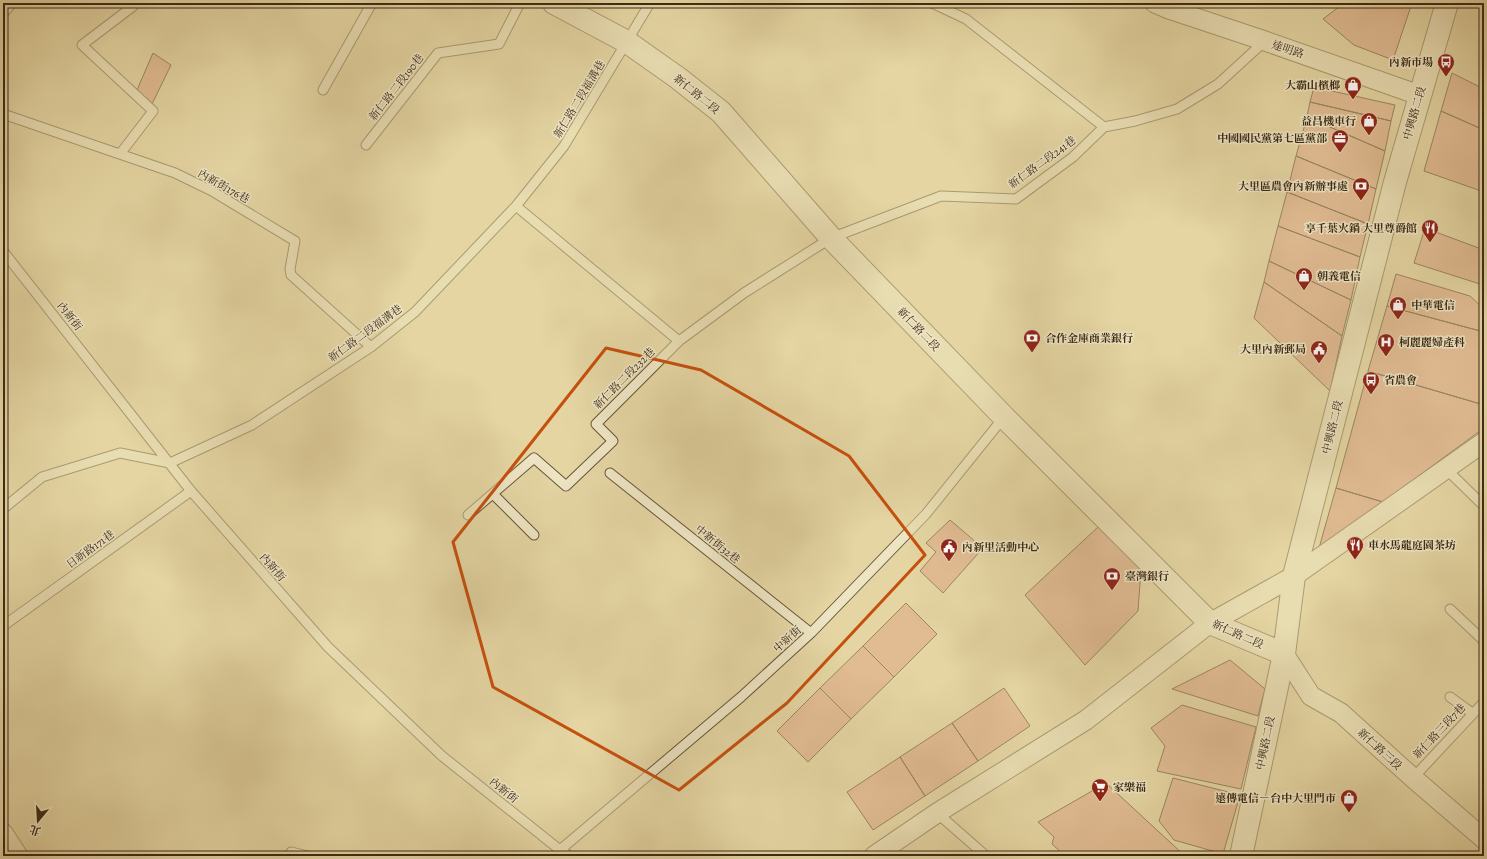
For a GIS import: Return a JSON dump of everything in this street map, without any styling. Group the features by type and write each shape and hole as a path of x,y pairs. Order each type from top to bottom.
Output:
{"street":[{"name":"新仁路二段","path":"554,3 627,42 678,78 720,112 831,238 1004,418 1210,623 1284,654"},
{"name":"達明路","path":"1155,3 1420,95"},
{"name":"中興路二段","path":"1241,856 1284,654 1294,576 1395,182 1447,3"},
{"path":"874,856 937,813 1086,720 1210,623 1294,576 1445,468 1484,442"},
{"name":"新仁路三段","path":"1284,654 1311,696 1341,713 1484,839"},
{"path":"3,834 18,856"}],"lane":[{"path":"3,14 12,3"},
{"path":"120,154 153,111 82,45 136,3"},
{"path":"323,90 372,3"},
{"name":"新仁路二段190巷","path":"366,146 438,53 499,44 520,3"},
{"name":"新仁路二段福溝巷","path":"170,463 252,425 371,347 415,312 516,206 564,146 650,3"},
{"path":"932,3 966,19 1104,127 1134,121 1177,109 1218,84 1266,41"},
{"name":"內新街176巷","path":"3,114 175,173 199,185 295,241 290,269 291,275 371,347"},
{"name":"新仁路二段241巷","path":"831,238 941,196 1016,199 1073,157 1104,127"},
{"path":"516,206 679,341"},
{"name":"新仁路二段232巷","path":"468,516 534,458 566,486 613,441 596,424 679,341 744,293 831,238"},
{"name":"內新街","path":"3,251 191,491 328,647 442,756 560,850 570,856"},
{"name":"中新街","path":"560,850 741,697 811,634 926,514 1004,418"},
{"path":"3,509 42,477 120,453 170,463"},
{"path":"1445,468 1484,506"},
{"name":"中新街32巷","path":"610,472 811,634"},
{"name":"日新路171巷","path":"3,626 191,491"},
{"path":"493,494 534,536"},
{"path":"1450,609 1484,641"},
{"path":"1450,697 1472,713"},
{"name":"新仁路三段7巷","path":"1413,778 1472,713 1484,702"},
{"path":"937,813 986,856"},
{"path":"291,852 308,856"}],"highlighted area":[{"path":"606,348 701,370 849,456 925,555 787,703 679,790 493,687 453,542"}],"building":[{"path":"1344,3 1412,3 1393,60 1354,45 1323,19"},
{"path":"153,53 171,65 152,104 137,90"},
{"path":"1452,73 1484,89 1484,130 1441,111"},
{"path":"1314,87 1395,105 1391,121 1310,102"},
{"name":"益昌機車行","path":"1310,102 1391,121 1385,151 1307,117"},
{"path":"1441,111 1484,130 1484,192 1424,171"},
{"name":"中國國民黨第七區黨部","path":"1307,117 1385,151 1376,189 1296,156"},
{"path":"1296,156 1376,189 1368,224 1287,192"},
{"path":"1287,192 1368,224 1360,257 1278,226"},
{"path":"1278,226 1360,257 1351,300 1269,261"},
{"path":"1425,228 1484,250 1484,289 1480,284 1414,263"},
{"name":"朝義電信","path":"1269,261 1351,300 1342,336 1264,282"},
{"path":"1396,274 1470,296 1484,309 1484,332 1387,306"},
{"name":"大里內新郵局","path":"1264,282 1342,336 1330,391 1254,318"},
{"path":"1387,306 1484,332 1484,405 1368,371"},
{"path":"1368,371 1484,405 1484,428 1383,502 1336,488"},
{"path":"1336,488 1383,502 1319,548"},
{"name":"內新里活動中心","path":"950,520 983,548 943,593 920,571 936,552 926,543"},
{"path":"1098,527 1141,569 1138,611 1085,665 1025,595"},
{"path":"906,603 937,634 894,677 863,646"},
{"path":"863,646 894,677 851,719 820,688"},
{"path":"1230,660 1265,689 1258,716 1172,689"},
{"path":"820,688 851,719 808,762 777,731"},
{"path":"1004,688 1030,726 978,761 952,723"},
{"path":"1182,705 1256,727 1241,789 1157,771 1165,746 1151,728"},
{"path":"952,723 978,761 925,796 900,757"},
{"path":"900,757 925,796 873,830 847,792"},
{"path":"1173,778 1240,795 1223,854 1174,840 1159,821"},
{"name":"家樂福","path":"1106,783 1185,856 1065,856 1052,844 1054,837 1038,822"}],"place":[{"name":"內新市場","path":"1446,77"},
{"name":"大霸山檳榔","path":"1353,100"},
{"name":"益昌機車行","path":"1369,136"},
{"name":"中國國民黨第七區黨部","path":"1340,153"},
{"name":"大里區農會內新辦事處","path":"1361,201"},
{"name":"享千葉火鍋 大里尊爵館","path":"1430,243"},
{"name":"朝義電信","path":"1304,291"},
{"name":"中華電信","path":"1398,320"},
{"name":"合作金庫商業銀行","path":"1032,353"},
{"name":"柯麗麗婦產科","path":"1386,357"},
{"name":"大里內新郵局","path":"1319,364"},
{"name":"省農會","path":"1371,395"},
{"name":"車水馬龍庭園茶坊","path":"1355,560"},
{"name":"內新里活動中心","path":"949,562"},
{"name":"臺灣銀行","path":"1112,591"},
{"name":"家樂福","path":"1100,802"},
{"name":"遠傳電信－台中大里門市","path":"1349,813"}]}
